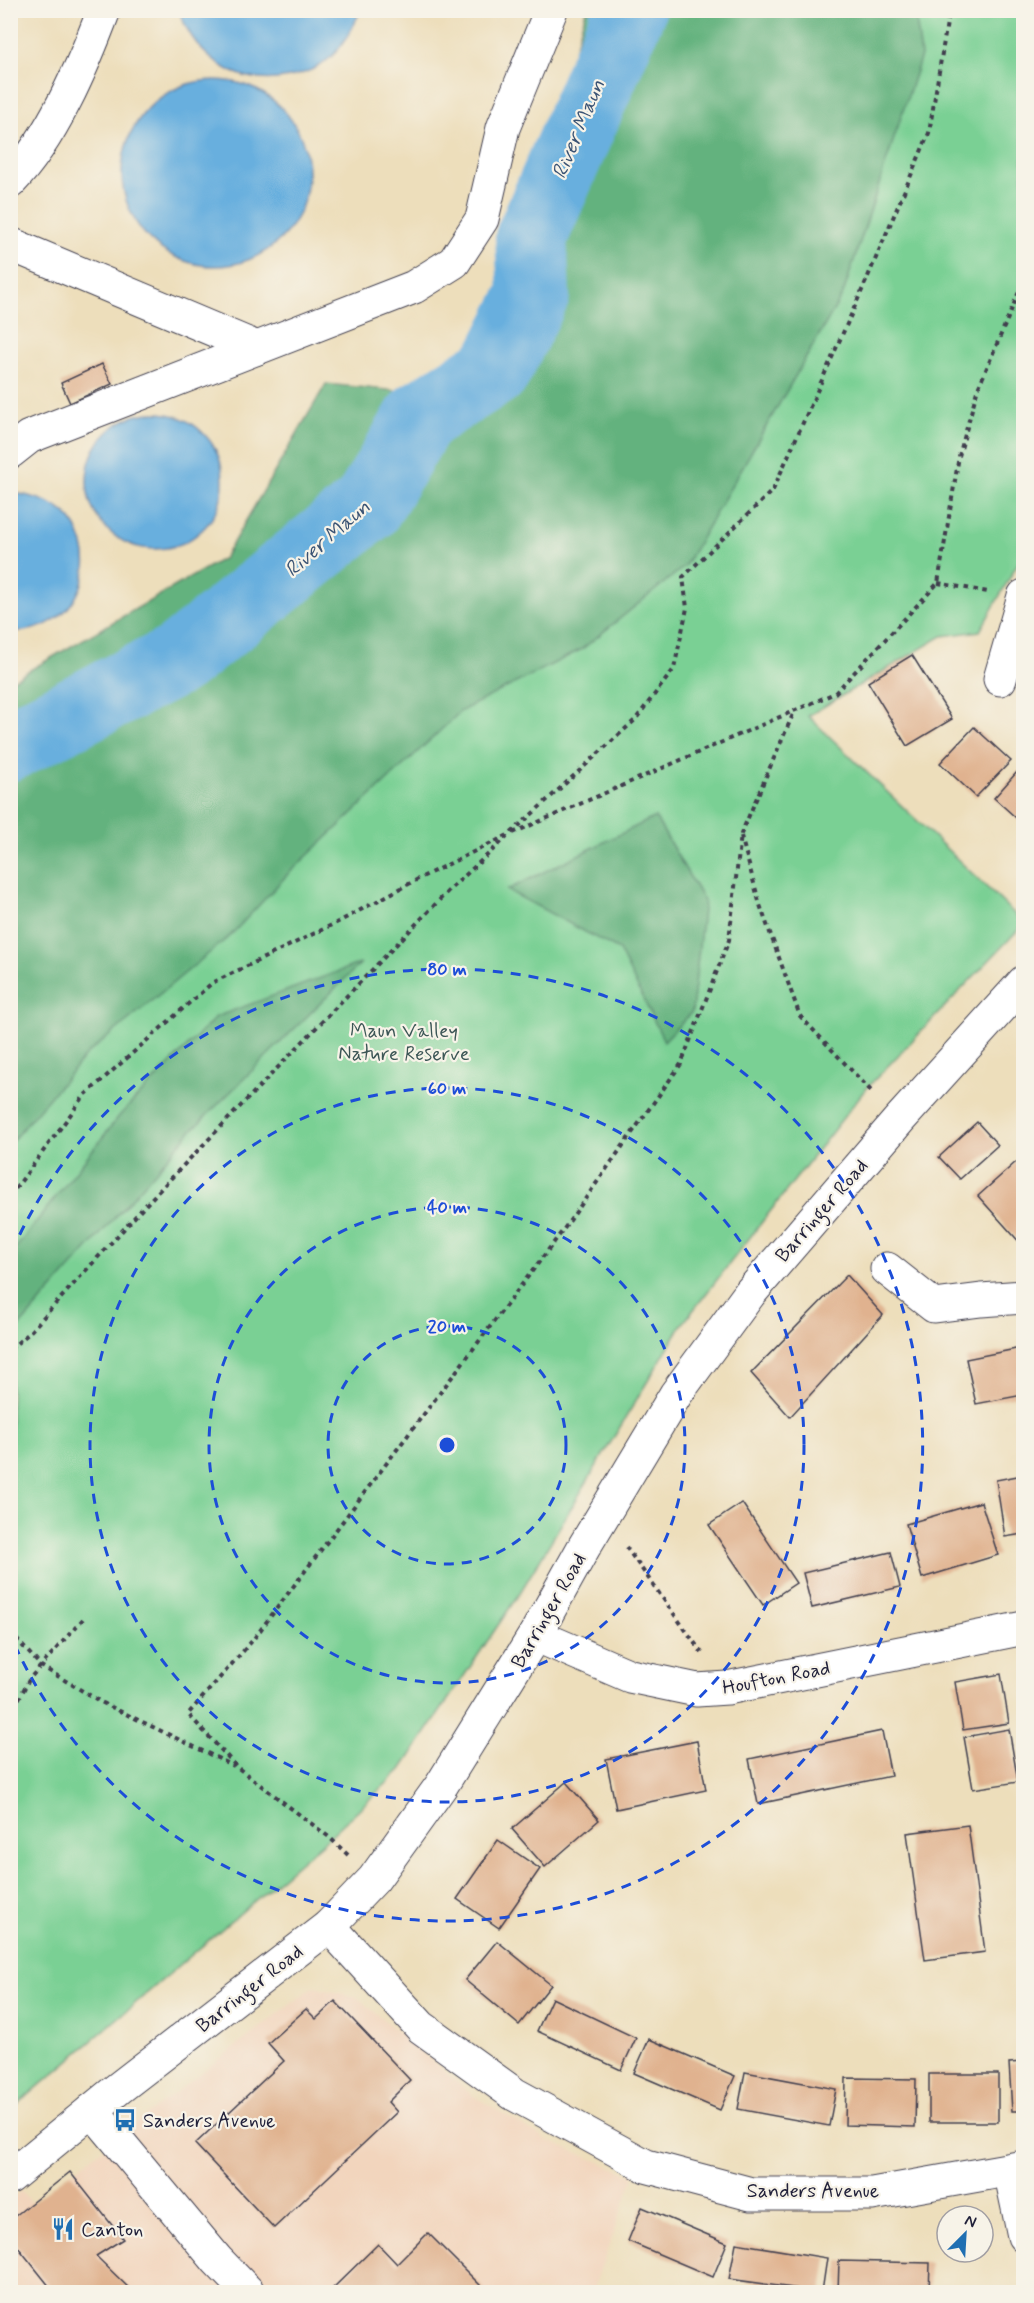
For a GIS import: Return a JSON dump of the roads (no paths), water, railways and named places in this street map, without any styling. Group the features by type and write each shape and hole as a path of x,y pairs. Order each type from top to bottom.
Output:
{"street":[{"path":"10,182 20,172 50,129 94,37 104,10"},
{"path":"10,452 28,437 414,287 454,262 482,219 503,128 552,10"},
{"path":"10,244 257,348"},
{"path":"1000,679 1017,638 1023,597"},
{"name":"Barringer Road","path":"10,2177 92,2110 329,1926 374,1879 441,1786 535,1635 676,1394 750,1293 899,1120 1023,982"},
{"path":"887,1269 934,1306 1023,1298"},
{"name":"Houfton Road","path":"535,1635 630,1676 697,1690 727,1688 1023,1628"},
{"name":"Sanders Avenue","path":"329,1926 421,2027 514,2094 646,2166 751,2194 872,2194 1017,2169"},
{"path":"92,2110 217,2260 248,2292"},
{"path":"1017,2169 1023,2236"}],"water":[{"path":"179,10 360,11 344,41 327,61 301,74 271,79 237,74 208,56 187,28"},
{"path":"215,80 233,81 251,87 267,95 281,107 293,121 301,137 307,155 307,191 301,209 293,225 281,239 267,251 251,259 233,265 215,266 197,265 179,259 163,251 149,239 137,225 129,209 123,191 122,173 123,155 129,137 137,121 149,107 163,95 179,87 197,81"},
{"path":"155,413 181,418 193,424 203,433 212,443 218,455 223,481 218,507 212,519 203,529 193,538 181,544 155,549 129,544 117,538 107,529 98,519 92,507 87,481 92,455 98,443 107,433 117,424 129,418"},
{"path":"20,494 49,503 62,510 71,520 80,536 85,554 85,572 72,603 60,615 46,625 29,630 10,631 11,495"}],"waterway":[{"name":"River Maun","path":"10,745 179,659 367,507 421,416 496,369 534,294 531,238 630,10"}],"place":[{"name":"Sanders Avenue","path":"125,2120"},
{"name":"Canton","path":"63,2229"}],"park label":[{"name":"Maun Valley Nature Reserve","path":"404,1042"}]}
